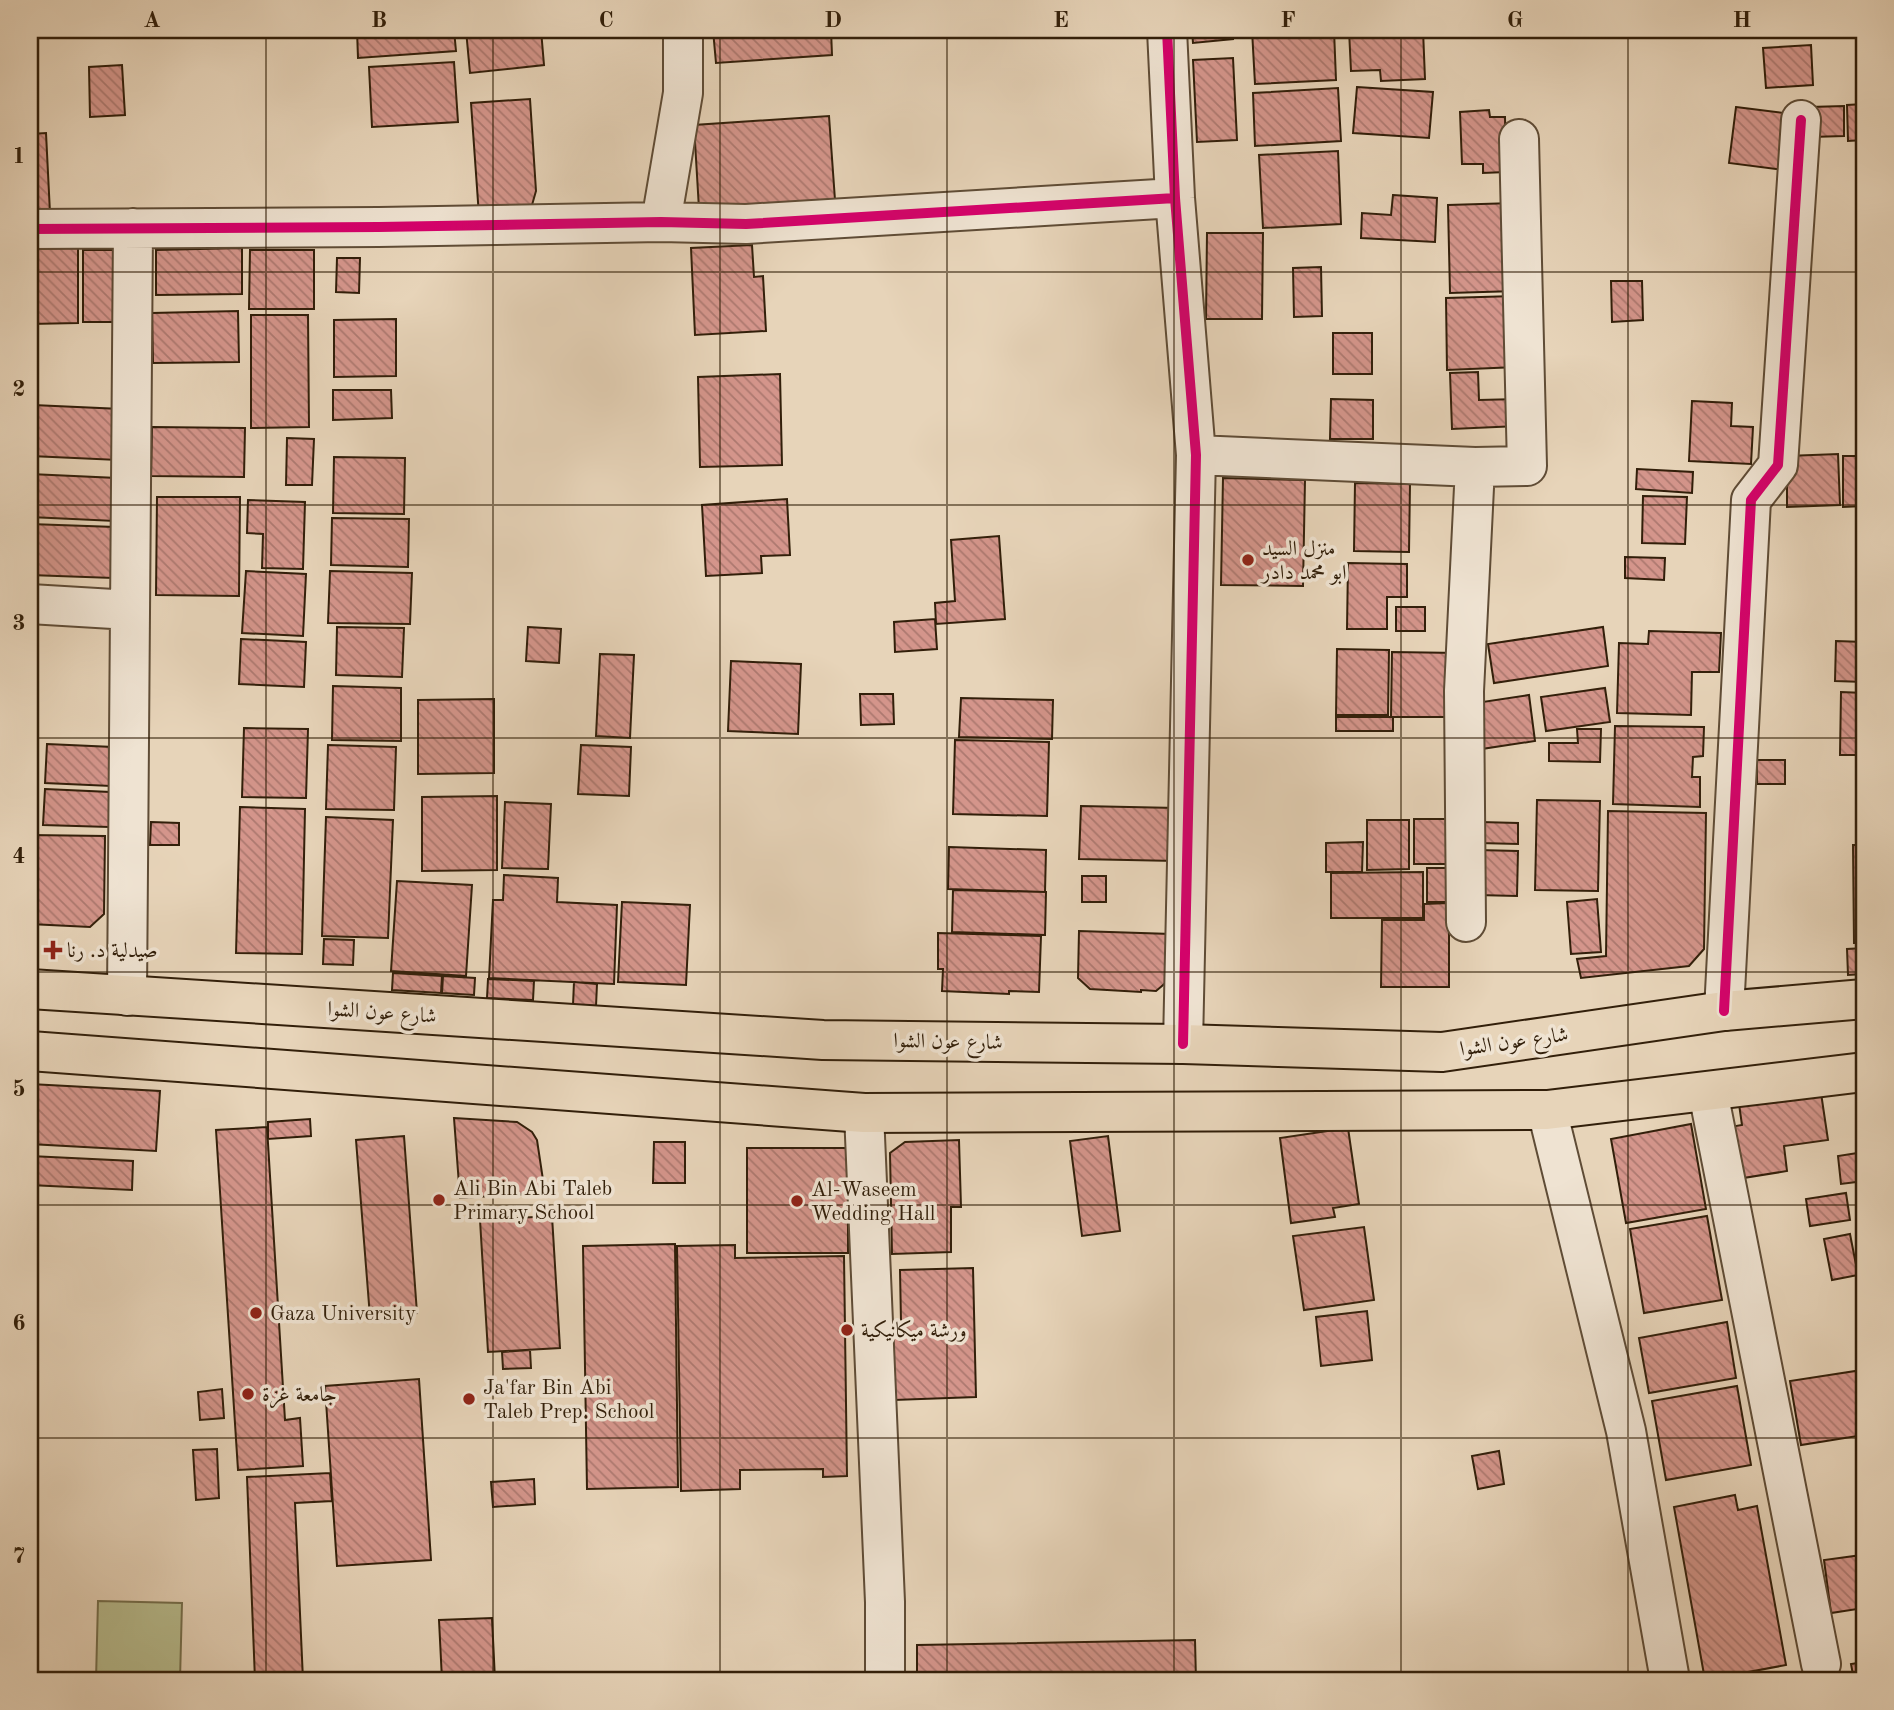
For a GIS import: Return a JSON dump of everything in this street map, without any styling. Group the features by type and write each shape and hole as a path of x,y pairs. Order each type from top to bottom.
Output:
{"main road":[{"name":"شارع عون الشوا","path":"30,989 823,1040 1183,1044 1442,1052 1724,1011 1864,999"},
{"path":"30,1051 864,1113 1546,1110 1864,1072"}],"street":[{"path":"661,222 683,93 683,30"},
{"path":"1167,30 1175,198 1196,455 1183,1044"},
{"path":"1724,1011 1751,499 1778,465 1801,120"},
{"path":"1196,455 1475,467 1527,466 1519,139"},
{"path":"30,229 746,223 1175,198"},
{"path":"127,996 133,228"},
{"path":"1466,922 1464,691 1475,467"},
{"path":"30,604 131,610"},
{"path":"1708,1092 1821,1664"},
{"path":"1546,1110 1626,1431 1670,1680"},
{"path":"864,1113 885,1602 885,1680"}],"green space":[{"path":"98,1601 182,1603 180,1680 96,1680"}],"building":[{"path":"357,30 454,30 456,51 358,58"},
{"path":"466,30 541,30 544,65 470,73"},
{"path":"713,30 831,30 832,55 716,63"},
{"path":"1192,30 1232,30 1233,39 1193,43"},
{"path":"1252,30 1334,30 1336,80 1255,84"},
{"path":"1349,30 1423,30 1425,79 1381,81 1380,70 1351,71"},
{"path":"1811,45 1813,85 1766,88 1763,48"},
{"path":"1233,58 1237,140 1197,142 1193,60"},
{"path":"454,62 458,122 372,127 369,67"},
{"path":"122,65 125,115 90,117 89,67"},
{"path":"1357,87 1433,92 1429,138 1353,133"},
{"path":"1338,88 1341,141 1255,146 1253,93"},
{"path":"530,99 536,191 530,212 479,216 471,103"},
{"path":"1864,104 1864,140 1848,141 1847,105"},
{"path":"1844,106 1844,136 1811,137 1810,107"},
{"path":"1736,107 1791,114 1783,170 1729,163"},
{"path":"1489,110 1490,117 1505,117 1506,172 1483,173 1483,164 1462,164 1460,112"},
{"path":"829,116 835,200 699,209 694,125"},
{"path":"46,133 50,213 30,214 30,134"},
{"path":"1338,151 1341,224 1263,228 1259,155"},
{"path":"1393,195 1437,198 1435,242 1361,238 1362,213 1391,215"},
{"path":"1514,203 1516,291 1450,293 1448,205"},
{"path":"1207,233 1263,233 1262,319 1206,319"},
{"path":"752,245 754,277 763,276 766,331 695,335 691,248"},
{"path":"78,248 78,323 30,324 30,249"},
{"path":"242,248 242,294 156,295 156,250"},
{"path":"83,250 117,250 118,322 83,322"},
{"path":"250,250 314,250 314,309 249,309"},
{"path":"337,258 360,258 359,293 336,292"},
{"path":"1321,267 1322,316 1294,317 1293,268"},
{"path":"1611,281 1642,281 1643,320 1612,322"},
{"path":"1515,296 1517,367 1447,370 1446,298"},
{"path":"238,311 239,362 153,363 152,313"},
{"path":"251,315 308,315 309,427 251,428"},
{"path":"396,319 396,376 334,377 334,320"},
{"path":"1333,333 1372,333 1372,374 1333,374"},
{"path":"1478,372 1479,400 1518,399 1518,426 1452,429 1450,373"},
{"path":"780,374 782,465 700,467 698,377"},
{"path":"333,390 391,390 392,418 333,420"},
{"path":"1331,399 1373,400 1373,439 1330,439"},
{"path":"1692,401 1732,403 1731,426 1753,427 1751,464 1689,461"},
{"path":"33,405 121,409 118,460 31,456"},
{"path":"152,427 245,428 244,477 151,476"},
{"path":"287,438 314,439 312,485 286,485"},
{"path":"1838,454 1840,505 1787,507 1787,456"},
{"path":"1843,456 1864,456 1864,506 1843,507"},
{"path":"334,457 405,458 404,514 333,513"},
{"path":"1637,469 1693,472 1692,493 1636,489"},
{"path":"30,474 117,478 115,521 30,517"},
{"path":"1223,478 1305,480 1303,586 1221,585"},
{"path":"1355,483 1410,484 1409,552 1354,551"},
{"path":"1643,496 1687,497 1685,544 1642,543"},
{"path":"157,497 240,497 239,596 156,595"},
{"path":"787,499 790,555 761,556 762,573 706,576 702,505"},
{"path":"248,500 305,502 303,569 262,568 263,534 247,533"},
{"path":"332,518 409,519 408,567 331,565"},
{"path":"30,524 115,527 113,578 30,575"},
{"path":"999,536 1005,619 936,624 935,603 955,601 951,540"},
{"path":"1625,557 1665,558 1664,580 1625,578"},
{"path":"1348,563 1407,564 1407,597 1387,597 1387,629 1347,629"},
{"path":"246,571 306,574 303,636 242,633"},
{"path":"330,571 412,573 410,624 328,623"},
{"path":"1396,607 1425,607 1425,631 1396,631"},
{"path":"935,619 937,649 895,652 894,622"},
{"path":"337,627 404,628 402,677 336,675"},
{"path":"528,627 561,629 559,663 526,661"},
{"path":"1603,627 1608,666 1494,683 1488,644"},
{"path":"1649,631 1721,633 1719,672 1692,672 1691,715 1617,713 1619,643 1648,644"},
{"path":"241,639 306,642 304,687 239,684"},
{"path":"1836,641 1864,642 1864,682 1835,681"},
{"path":"1337,649 1389,650 1388,715 1336,715"},
{"path":"1392,652 1459,653 1457,717 1391,717"},
{"path":"600,654 634,655 630,738 596,736"},
{"path":"731,661 801,664 798,734 728,731"},
{"path":"333,686 401,688 401,741 332,740"},
{"path":"1605,688 1610,722 1546,731 1541,697"},
{"path":"1841,692 1864,693 1864,755 1840,755"},
{"path":"860,694 893,694 894,724 861,725"},
{"path":"1529,695 1535,741 1475,750 1469,704"},
{"path":"961,698 1053,700 1052,739 959,737"},
{"path":"494,699 494,773 418,774 418,700"},
{"path":"1336,717 1393,717 1393,731 1336,731"},
{"path":"1615,726 1704,727 1703,756 1693,757 1692,777 1700,777 1700,807 1613,804"},
{"path":"244,728 308,729 306,798 242,797"},
{"path":"1577,729 1601,729 1600,762 1549,761 1549,743 1578,743"},
{"path":"955,740 1049,742 1047,816 953,814"},
{"path":"47,744 113,747 111,786 45,783"},
{"path":"328,745 396,747 394,810 326,809"},
{"path":"581,745 631,747 629,796 578,794"},
{"path":"1757,760 1785,760 1785,784 1757,784"},
{"path":"45,789 110,792 109,827 43,825"},
{"path":"497,796 497,870 422,871 422,797"},
{"path":"1537,800 1600,801 1598,891 1535,890"},
{"path":"505,802 551,804 548,869 502,868"},
{"path":"1081,806 1177,808 1176,861 1079,859"},
{"path":"240,807 305,809 302,954 236,953"},
{"path":"1608,811 1706,813 1704,949 1689,966 1581,978 1577,959 1606,956"},
{"path":"326,817 393,820 388,938 322,936"},
{"path":"1414,819 1454,819 1454,864 1414,864"},
{"path":"1367,820 1409,820 1409,869 1367,870"},
{"path":"151,822 179,823 179,845 150,845"},
{"path":"1480,822 1518,823 1518,844 1479,843"},
{"path":"30,835 105,836 104,914 90,927 30,924"},
{"path":"1363,842 1362,872 1326,872 1326,843"},
{"path":"1853,845 1864,845 1864,943 1854,943"},
{"path":"949,847 1046,850 1045,892 948,889"},
{"path":"1477,850 1518,851 1517,896 1477,895"},
{"path":"1427,868 1453,868 1453,902 1427,902"},
{"path":"1423,872 1423,918 1331,918 1331,873"},
{"path":"504,875 558,878 557,902 617,905 614,984 489,978 493,900 503,900"},
{"path":"1082,876 1106,876 1106,902 1082,902"},
{"path":"397,881 472,885 466,976 391,971"},
{"path":"953,890 1046,892 1045,935 952,932"},
{"path":"1597,899 1601,952 1571,954 1567,902"},
{"path":"622,902 690,905 686,985 618,982"},
{"path":"1449,903 1449,987 1381,987 1382,920 1424,920 1424,904"},
{"path":"1079,931 1171,934 1169,980 1156,991 1090,989 1078,978"},
{"path":"938,933 1041,936 1039,992 1009,991 1009,994 942,991 943,969 938,969"},
{"path":"324,939 354,940 353,965 323,964"},
{"path":"1864,948 1864,974 1848,975 1847,949"},
{"path":"393,973 442,976 441,993 392,990"},
{"path":"443,976 475,978 474,995 442,993"},
{"path":"488,979 534,981 533,1000 487,998"},
{"path":"574,982 597,984 596,1006 573,1005"},
{"path":"30,1084 160,1091 156,1151 30,1144"},
{"path":"1821,1093 1828,1140 1784,1146 1787,1171 1737,1179 1730,1127 1742,1125 1739,1104"},
{"path":"454,1118 517,1122 532,1132 537,1140 545,1193 460,1198"},
{"path":"310,1119 311,1136 268,1139 268,1122"},
{"path":"1691,1124 1706,1209 1626,1223 1611,1139"},
{"path":"267,1127 285,1420 300,1418 303,1466 238,1470 216,1130"},
{"path":"1348,1128 1359,1204 1333,1208 1335,1217 1291,1223 1280,1138"},
{"path":"404,1136 417,1313 370,1317 356,1140"},
{"path":"1108,1136 1120,1231 1082,1236 1070,1141"},
{"path":"959,1140 961,1207 951,1207 951,1252 892,1254 890,1153 905,1142"},
{"path":"654,1142 685,1142 685,1183 653,1183"},
{"name":"Al-Waseem Wedding Hall","path":"747,1148 848,1148 848,1253 747,1253"},
{"path":"1864,1152 1864,1181 1841,1184 1838,1156"},
{"path":"30,1156 133,1161 132,1190 30,1185"},
{"path":"1846,1193 1850,1220 1810,1226 1806,1199"},
{"path":"552,1216 560,1348 488,1352 480,1220"},
{"path":"1707,1216 1722,1300 1644,1313 1630,1229"},
{"path":"1364,1227 1374,1300 1304,1310 1293,1236"},
{"path":"1850,1234 1858,1275 1832,1280 1824,1239"},
{"path":"675,1244 678,1487 587,1489 583,1246"},
{"path":"735,1245 735,1258 844,1256 847,1476 823,1477 823,1469 740,1470 740,1489 681,1491 677,1246"},
{"path":"973,1268 976,1397 894,1400 892,1322 901,1322 900,1270"},
{"path":"1367,1311 1372,1360 1321,1366 1316,1317"},
{"path":"1727,1322 1736,1378 1649,1393 1639,1338"},
{"path":"530,1350 531,1368 503,1369 502,1352"},
{"path":"1862,1370 1864,1435 1801,1445 1790,1381"},
{"path":"419,1379 431,1560 337,1566 325,1386"},
{"path":"1737,1386 1751,1465 1666,1480 1652,1401"},
{"path":"222,1389 224,1418 200,1420 198,1392"},
{"path":"217,1449 219,1498 196,1500 193,1450"},
{"path":"1499,1451 1504,1484 1478,1489 1472,1456"},
{"path":"330,1473 332,1501 295,1503 303,1680 255,1680 247,1477"},
{"path":"534,1479 535,1504 493,1507 491,1482"},
{"path":"1735,1495 1738,1510 1757,1506 1786,1665 1705,1680 1674,1507"},
{"path":"1862,1555 1864,1608 1831,1613 1824,1560"},
{"path":"492,1618 495,1680 442,1680 439,1620"},
{"path":"1195,1640 1196,1680 917,1680 917,1645"},
{"path":"1864,1662 1864,1680 1854,1680 1851,1664"}],"cycle path":[{"path":"1167,30 1175,198 1196,455 1183,1044"},
{"path":"1724,1011 1751,500 1778,465 1801,120"},
{"path":"30,229 661,222 746,224 1175,198"}],"place":[{"name":"منزل السيد ابو محمد دادر","path":"1248,560"},
{"name":"صيدلية د. رنا","path":"53,950"},
{"name":"Ali Bin Abi Taleb Primary School","path":"439,1200"},
{"name":"Al-Waseem Wedding Hall","path":"797,1201"},
{"name":"Gaza University","path":"256,1313"},
{"name":"ورشة ميكانيكية","path":"847,1330"},
{"name":"جامعة غزة","path":"248,1394"},
{"name":"Ja'far Bin Abi Taleb Prep. School","path":"469,1399"}]}
